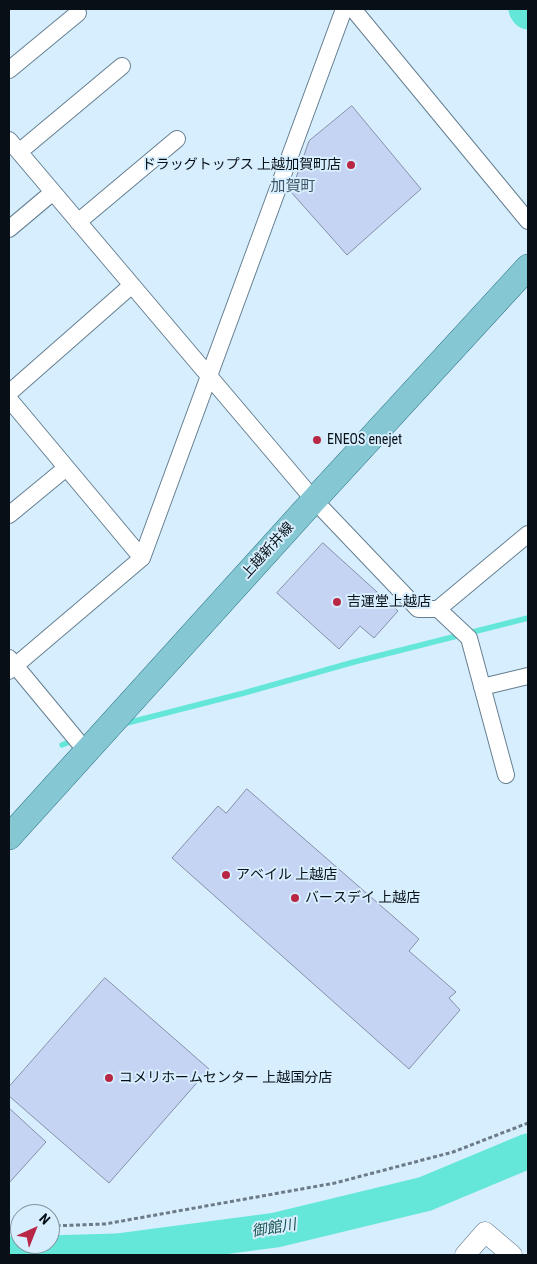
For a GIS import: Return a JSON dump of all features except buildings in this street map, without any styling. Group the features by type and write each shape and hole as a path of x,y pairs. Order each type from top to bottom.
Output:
{"main road":[{"name":"上越新井線","path":"9,837 528,267"}],"street":[{"path":"86,751 11,665 142,558 344,9"},
{"path":"353,9 528,221"},
{"path":"9,70 78,12"},
{"path":"122,66 14,146 314,500 418,609 438,609 528,534"},
{"path":"78,222 177,138"},
{"path":"9,229 53,192"},
{"path":"9,393 132,285"},
{"path":"9,399 142,558"},
{"path":"9,515 66,468"},
{"path":"438,609 469,638 506,776"},
{"path":"482,687 528,676"},
{"path":"465,1255 484,1232 512,1255"}],"path":[{"path":"60,1226 104,1224 335,1183 453,1152 528,1123"}],"waterway":[{"path":"123,724 528,618"},
{"path":"62,745 74,740"},
{"name":"御館川","path":"9,1254 117,1251 276,1230 425,1194 528,1151"}],"place":[{"name":"ドラッグトップス 上越加賀町店","path":"351,165"},
{"name":"ENEOS enejet","path":"317,440"},
{"name":"吉運堂上越店","path":"337,602"},
{"name":"アベイル 上越店","path":"226,875"},
{"name":"バースデイ 上越店","path":"295,898"},
{"name":"コメリホームセンター 上越国分店","path":"109,1078"}],"district":[{"name":"加賀町","path":"293,187"}]}
